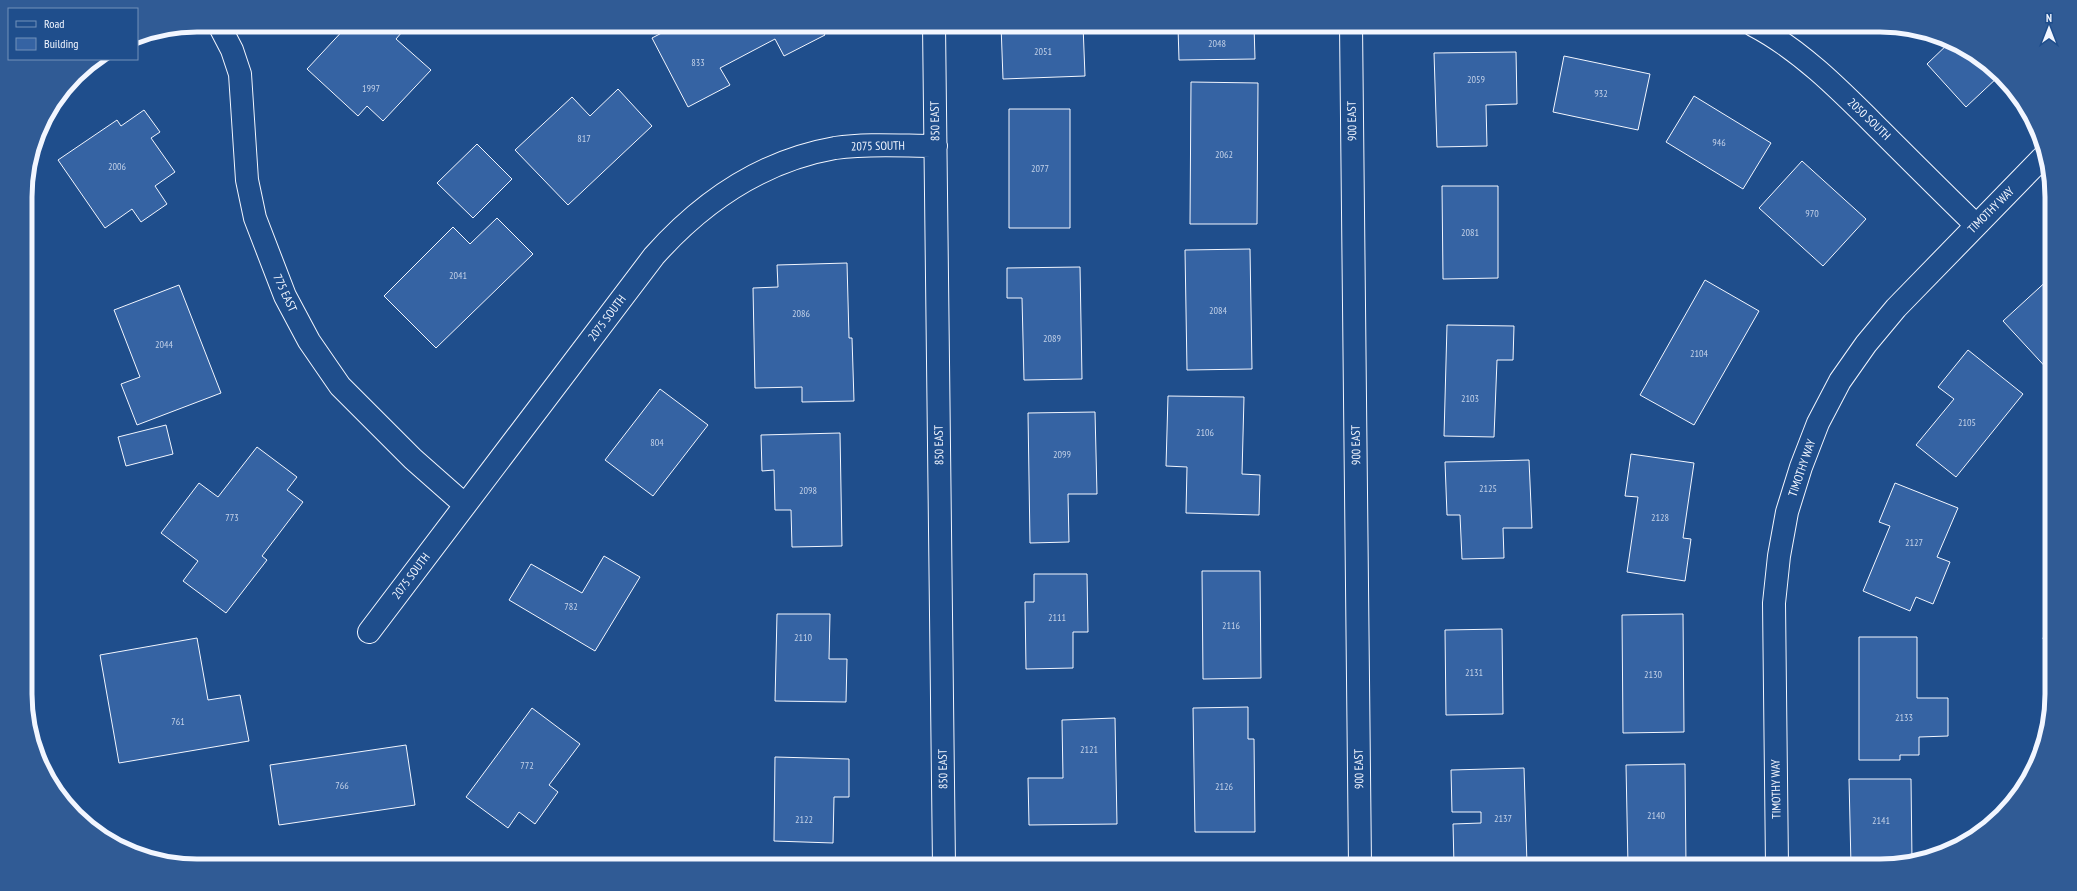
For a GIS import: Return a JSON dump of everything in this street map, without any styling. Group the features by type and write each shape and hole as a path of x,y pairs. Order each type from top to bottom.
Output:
{"street":[{"name":"775 EAST","path":"223,32 232,50 240,74 246,172 255,218 285,296 309,341 340,386 413,459 464,504"},
{"name":"850 EAST","path":"934,32 944,859"},
{"name":"900 EAST","path":"1351,32 1360,859"},
{"name":"2050 SOUTH","path":"1766,32 1812,65 1856,106 1976,225"},
{"name":"2075 SOUTH","path":"369,632 464,504 654,256 674,233 715,198 748,178 776,165 806,155 836,148 867,146 936,146"},
{"name":"TIMOTHY WAY","path":"1777,859 1774,603 1779,556 1788,512 1818,424 1840,382 1866,344 1896,308 2040,160"}],"building":[{"path":"341,32 402,32 396,39 431,70 383,121 367,106 358,116 307,69"},
{"path":"664,32 823,32 825,35 784,56 775,39 720,68 730,85 688,107 652,38"},
{"path":"1001,32 1083,32 1085,76 1003,79"},
{"path":"1178,32 1254,32 1255,59 1179,60"},
{"path":"1946,46 1962,54 1996,79 1966,107 1927,64"},
{"path":"1516,52 1517,104 1486,105 1487,146 1437,147 1434,53"},
{"path":"1564,56 1650,74 1638,130 1553,112"},
{"path":"1191,82 1258,83 1257,224 1190,224"},
{"path":"618,89 652,126 568,205 515,150 572,97 590,116"},
{"path":"1694,96 1771,143 1743,189 1666,142"},
{"path":"1009,109 1070,109 1070,228 1009,228"},
{"path":"144,110 160,132 151,138 175,172 155,186 167,204 141,222 132,209 105,228 58,160 117,120 121,126"},
{"path":"477,144 512,179 473,218 437,183"},
{"path":"1802,161 1866,219 1823,266 1759,208"},
{"path":"1442,186 1498,186 1498,278 1443,279"},
{"path":"497,218 533,254 436,348 384,296 453,227 470,244"},
{"path":"1250,249 1252,369 1187,370 1185,250"},
{"path":"847,263 849,338 852,338 854,401 802,402 802,387 755,388 753,288 778,287 777,265"},
{"path":"1080,267 1082,379 1024,380 1022,298 1007,298 1007,268"},
{"path":"1705,280 1759,311 1694,425 1640,395"},
{"path":"2045,282 2045,366 2003,321"},
{"path":"179,285 221,393 137,425 121,384 140,377 114,310"},
{"path":"1447,325 1514,326 1513,360 1497,360 1494,437 1444,436"},
{"path":"1968,350 2023,394 1956,477 1916,445 1954,399 1938,387"},
{"path":"660,389 708,425 653,496 605,460"},
{"path":"1168,396 1244,397 1242,474 1260,475 1259,515 1186,513 1187,467 1166,466"},
{"path":"1095,412 1097,494 1068,494 1069,542 1030,543 1028,413"},
{"path":"166,425 173,454 126,466 118,437"},
{"path":"840,433 842,546 792,547 791,510 775,510 774,470 762,471 761,435"},
{"path":"257,447 297,477 287,490 303,502 262,556 267,560 226,613 183,581 198,561 161,533 199,483 218,497"},
{"path":"1631,454 1694,463 1683,538 1691,539 1685,581 1627,572 1638,497 1625,496"},
{"path":"1529,460 1532,528 1503,528 1504,558 1462,559 1460,515 1447,515 1445,462"},
{"path":"1895,483 1958,508 1937,557 1950,562 1933,604 1916,597 1910,611 1863,591 1890,526 1879,522"},
{"path":"604,556 640,577 595,651 509,600 531,564 582,593"},
{"path":"1202,571 1260,571 1261,678 1203,679"},
{"path":"1034,574 1087,574 1088,632 1073,632 1073,668 1026,669 1025,602 1034,602"},
{"path":"777,614 830,614 829,659 847,659 846,702 775,701"},
{"path":"1683,614 1684,732 1623,733 1622,615"},
{"path":"1502,629 1503,714 1446,715 1445,630"},
{"path":"1859,637 1917,637 1917,698 1948,698 1948,736 1919,737 1919,755 1900,755 1900,760 1859,760"},
{"path":"197,638 208,700 240,695 249,741 119,763 100,655"},
{"path":"2044,668 2045,668 2045,708"},
{"path":"1248,707 1248,739 1254,739 1255,832 1195,832 1193,708"},
{"path":"532,708 580,744 549,785 558,792 535,824 519,812 508,828 466,797"},
{"path":"1115,718 1117,824 1029,825 1028,778 1063,778 1062,720"},
{"path":"406,745 415,805 279,825 270,765"},
{"path":"775,757 849,759 849,797 834,797 833,843 774,841"},
{"path":"1685,764 1686,859 1628,859 1626,765"},
{"path":"1524,768 1527,859 1454,859 1453,824 1481,823 1481,812 1452,812 1451,770"},
{"path":"1849,779 1911,779 1912,856 1890,859 1851,859"}]}
